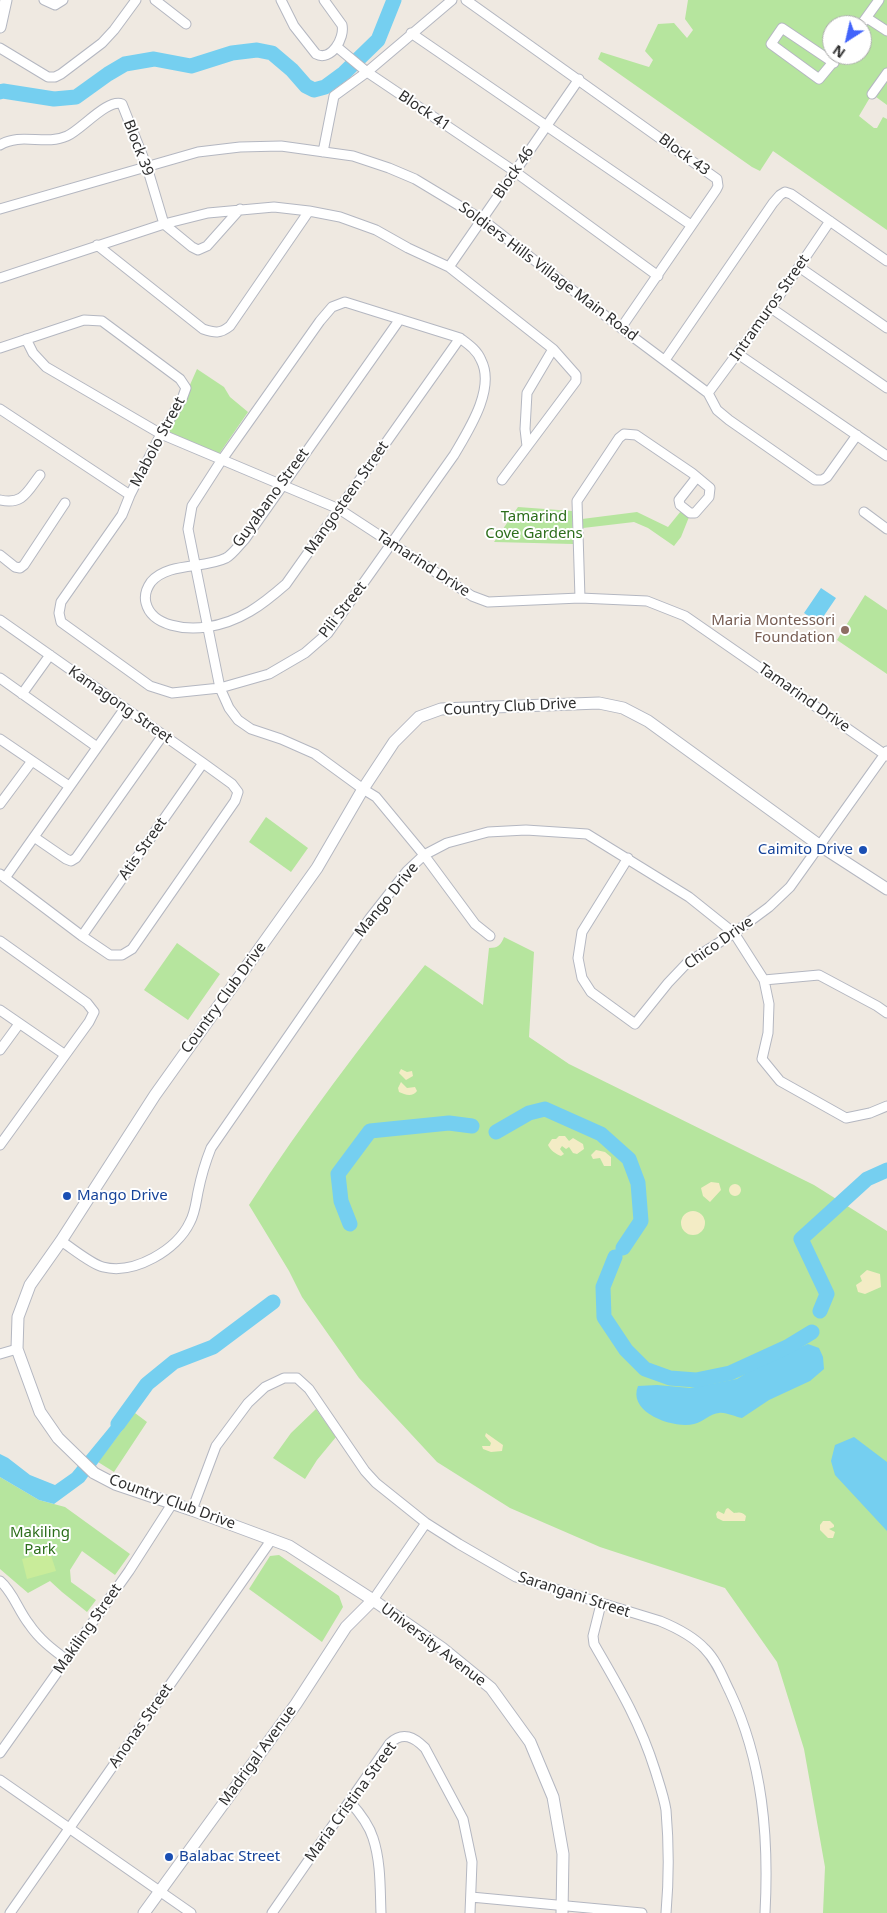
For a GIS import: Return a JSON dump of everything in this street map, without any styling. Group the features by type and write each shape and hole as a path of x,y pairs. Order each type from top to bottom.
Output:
{"street":[{"path":"0,27 6,0"},
{"path":"44,0 55,5 63,0"},
{"path":"0,48 48,77 55,77 102,43 136,0"},
{"path":"155,0 186,24"},
{"path":"281,0 294,26 316,54 324,56 337,47 343,34 342,25 324,0"},
{"path":"323,152 334,96 367,72 452,0"},
{"path":"466,0 579,80"},
{"path":"868,15 879,0"},
{"path":"872,24 887,31"},
{"path":"782,28 837,59 819,80 771,44 782,28"},
{"path":"411,33 691,225"},
{"name":"Block 41","path":"337,47 367,72 514,171 658,276"},
{"path":"872,94 887,73"},
{"name":"Block 46","path":"449,267 545,126 579,80"},
{"name":"Block 43","path":"579,80 717,179 718,186 716,190 621,328"},
{"name":"Block 39","path":"0,145 8,140 20,138 54,140 67,136 80,129 102,110 116,102 122,104 147,167 164,224"},
{"name":"Soldiers Hills Village Main Road","path":"0,209 198,152 240,147 281,146 353,156 389,168 415,180 482,220 708,393 717,410 815,480 822,480 827,477 858,435"},
{"path":"665,360 780,195 785,192 791,194 887,261"},
{"path":"0,278 164,224 208,213 274,207 309,210 340,217 376,230 408,248 449,267 553,349 574,371 576,378 502,480"},
{"path":"164,224 198,250 208,246 240,209"},
{"path":"97,245 203,328 220,333 230,326 309,210"},
{"name":"Intramuros Street","path":"708,393 771,308 830,221"},
{"path":"800,267 887,328"},
{"name":"Pili Street","path":"345,302 460,338 482,360 485,373 480,402 472,425 454,455 393,544 328,633 304,653 269,674 220,688 188,529 192,506 221,461 332,307 345,302"},
{"path":"771,308 887,388"},
{"name":"Guyabano Street","path":"208,626 180,628 154,618 147,608 146,590 152,581 171,570 227,558 245,539 400,319"},
{"name":"Mabolo Street","path":"0,348 84,320 102,320 180,379 186,388 182,399 161,434 130,495 0,409"},
{"name":"Mangosteen Street","path":"208,626 239,618 263,605 286,584 460,338"},
{"name":"Tamarind Drive","path":"26,339 33,353 46,367 161,434 221,461 339,509 455,587 472,596 488,602 580,598 647,601 685,616 886,754"},
{"path":"527,446 525,429 526,393 553,349"},
{"path":"738,354 887,456"},
{"path":"580,598 577,501 619,438 624,434 636,434 697,477"},
{"path":"0,500 16,502 22,498 40,475"},
{"path":"130,495 122,515 61,602 59,613 61,622 150,686 172,693 220,688 229,708 238,720 251,729 281,739 314,754 376,797 424,855 475,924 490,936"},
{"path":"0,555 15,567 20,568 24,565 65,503"},
{"path":"864,512 887,528"},
{"name":"Kamagong Street","path":"0,620 203,763 232,784 238,792 235,801 132,949 122,955 110,954 82,936"},
{"path":"22,694 50,655"},
{"path":"0,678 97,747"},
{"name":"Country Club Drive","path":"373,1600 289,1546 116,1484 94,1473 58,1438 40,1412 17,1349 18,1317 30,1285 155,1095 317,868 363,789 394,742 419,717 441,709 598,703 623,708 648,721 819,845 887,889"},
{"path":"82,936 3,876 34,837 125,708"},
{"path":"34,837 66,859 71,861 76,858 163,735"},
{"path":"0,739 69,786"},
{"path":"819,845 886,754"},
{"path":"0,804 32,761"},
{"name":"Atis Street","path":"82,936 203,763"},
{"name":"Mango Drive","path":"61,1240 101,1267 111,1269 127,1268 161,1255 175,1244 190,1223 203,1170 211,1148 370,918 407,871 424,855 447,843 488,832 526,830 587,834 689,897 734,933 764,980 769,1004 768,1033 762,1059 780,1080 846,1118 870,1113 887,1106"},
{"name":"Chico Drive","path":"628,858 582,932 578,958 582,978 591,992 636,1024 668,983 687,963 770,907 790,887 819,845"},
{"path":"0,941 86,1003 94,1012 89,1022 0,1145"},
{"path":"764,980 819,975 887,1013"},
{"path":"0,1010 64,1054"},
{"path":"0,1050 19,1024"},
{"path":"0,1354 17,1349"},
{"name":"Sarangani Street","path":"192,1510 216,1446 248,1403 265,1387 284,1378 298,1378 309,1389 365,1471 376,1483 426,1523 516,1578 660,1621 678,1629 697,1641 719,1668 740,1714 753,1754 761,1791 767,1866 765,1913"},
{"name":"Makiling Street","path":"0,1753 67,1660 172,1504"},
{"path":"373,1600 426,1523"},
{"name":"Anonas Street","path":"10,1913 272,1539"},
{"path":"0,1581 8,1587 29,1625 48,1646 67,1660"},
{"name":"Madrigal Avenue","path":"144,1913 296,1704 346,1627 373,1600"},
{"name":"University Avenue","path":"373,1600 442,1648 492,1688 530,1742 553,1797 563,1854 562,1909"},
{"path":"601,1604 593,1636 594,1644 620,1687 647,1743 666,1809 669,1866 666,1913"},
{"name":"Maria Cristina Street","path":"272,1913 390,1743 397,1737 418,1741 425,1748 463,1819 472,1862 470,1913"},
{"path":"0,1780 191,1913"},
{"path":"350,1802 361,1816 373,1837 379,1868 381,1913"},
{"path":"471,1897 562,1909 642,1913"}],"green space":[{"path":"688,0 887,0 887,105 872,94 859,116 874,128 877,128 883,117 887,119 887,230 773,151 760,171 752,167 598,59 601,52 649,67 653,60 645,51 658,24 674,23 687,38 693,30 685,19"},
{"path":"197,369 224,387 230,397 248,412 219,454 169,432"},
{"name":"Tamarind Cove Gardens","path":"518,507 572,511 573,544 494,542"},
{"path":"681,511 689,517 681,537 674,546 648,528 634,522 583,528 582,519 637,512 668,527"},
{"path":"865,595 887,610 887,674 837,640"},
{"path":"266,817 308,848 291,872 249,842"},
{"path":"504,937 534,952 529,1037 569,1064 814,1185 887,1231 887,1913 823,1913 825,1867 804,1749 777,1662 725,1588 600,1547 510,1508 437,1462 359,1378 302,1297 289,1271 249,1205 334,1083 425,965 483,1005 489,948 499,946"},
{"path":"177,943 220,974 188,1020 144,990"},
{"path":"316,1409 336,1437 317,1460 305,1479 273,1458 291,1433"},
{"path":"135,1413 147,1422 114,1472 98,1462"},
{"name":"Makiling Park","path":"0,1477 39,1500 65,1507 130,1554 115,1575 82,1551 70,1570 71,1582 96,1600 87,1612 50,1581 28,1593 0,1569"},
{"path":"50,1552 56,1571 27,1579 22,1559"},
{"path":"279,1555 339,1596 343,1607 322,1642 249,1589 270,1556"}],"sand":[{"path":"401,1069 407,1072 412,1071 413,1076 406,1080 399,1073"},
{"path":"401,1082 407,1088 415,1087 417,1091 411,1095 399,1092 398,1088"},
{"path":"559,1136 565,1136 569,1141 573,1138 583,1144 584,1149 577,1154 573,1153 569,1147 566,1149 562,1146 560,1149 564,1154 559,1155 548,1145 552,1139 556,1139"},
{"path":"596,1150 605,1152 611,1157 611,1166 604,1166 600,1158 593,1159 591,1155"},
{"path":"711,1182 719,1183 721,1190 710,1202 703,1196 701,1188"},
{"path":"735,1184 741,1190 735,1196 729,1190"},
{"path":"693,1211 702,1214 705,1223 702,1232 693,1235 684,1232 681,1223 684,1214"},
{"path":"867,1270 880,1274 881,1287 865,1294 858,1292 856,1285 862,1281 860,1276"},
{"path":"486,1433 503,1445 502,1451 491,1452 483,1449 482,1446 490,1446 491,1443 485,1436"},
{"path":"728,1508 734,1513 744,1514 746,1516 745,1521 723,1521 717,1518 716,1514 718,1511 724,1514"},
{"path":"823,1521 830,1521 834,1525 834,1527 829,1529 835,1532 833,1538 828,1538 820,1530 820,1525"}],"water":[{"path":"821,588 836,598 819,623 804,613"},
{"path":"808,1344 819,1348 823,1357 824,1369 810,1381 769,1400 742,1418 719,1413 713,1414 694,1424 675,1424 654,1417 639,1404 636,1396 638,1386 657,1385 690,1388 737,1379 756,1367"},
{"path":"127,1406 135,1413 84,1482 54,1504 39,1500 0,1477 0,1454 30,1475 55,1485 72,1473"},
{"path":"854,1437 887,1462 887,1531 835,1475 831,1461 835,1445"}],"waterway":[{"path":"0,92 54,99 76,97 125,64 154,59 191,66 232,53 257,50 272,53 292,70 306,86 314,90 325,87 344,73 378,40 394,0"},
{"path":"496,1132 529,1113 545,1109 601,1134 629,1159 638,1183 641,1221 623,1248"},
{"path":"350,1224 341,1201 338,1174 370,1131 449,1123 472,1126"},
{"path":"820,1311 827,1294 801,1239 867,1179 887,1170"},
{"path":"615,1257 603,1287 604,1317 626,1350 645,1369 670,1378 696,1380 730,1373 789,1346 812,1332"},
{"path":"118,1424 147,1384 174,1362 213,1347 273,1302"}],"place":[{"name":"Maria Montessori Foundation","path":"845,630"},
{"name":"Caimito Drive","path":"863,850"},
{"name":"Mango Drive","path":"67,1196"},
{"name":"Balabac Street","path":"169,1857"}]}
